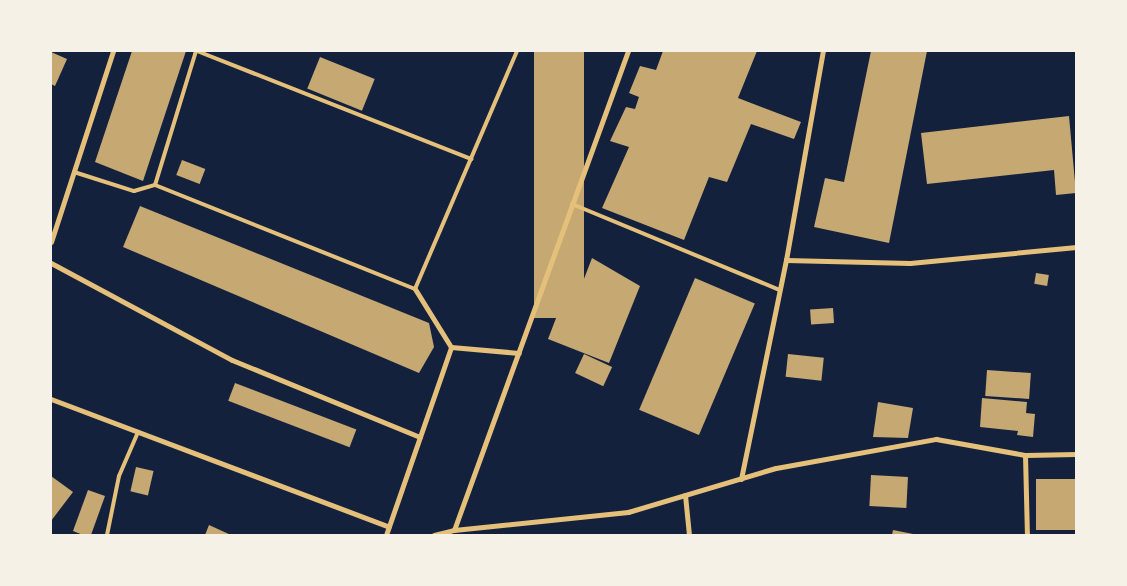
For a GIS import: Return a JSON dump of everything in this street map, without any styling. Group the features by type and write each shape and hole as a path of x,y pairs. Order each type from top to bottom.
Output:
{"street":[{"path":"51,242 113,51"},
{"path":"454,530 628,51"},
{"path":"741,479 786,260 823,51"},
{"path":"786,260 910,263 1076,247"},
{"path":"51,263 232,360 420,437"},
{"path":"415,289 451,347"},
{"path":"451,347 519,353"},
{"path":"386,535 451,347"},
{"path":"51,399 389,527"},
{"path":"434,535 454,530 628,512 776,468 936,439 1025,454 1076,454"},
{"path":"1025,454 1027,535"},
{"path":"685,495 689,535"}],"lane":[{"path":"155,185 196,51 471,160"},
{"path":"74,172 134,191 155,185 415,289 517,51"},
{"path":"572,204 780,290"},
{"path":"107,535 119,476 138,432"}],"building":[{"path":"132,51 186,51 143,181 95,162"},
{"path":"534,51 584,51 584,318 534,318"},
{"path":"663,51 757,51 738,98 801,122 794,139 751,124 727,182 709,177 684,240 602,208 629,147 610,141 626,107 635,109 639,97 629,93 640,66 656,70"},
{"path":"871,51 927,51 889,243 814,227 825,178 844,182"},
{"path":"51,52 67,59 55,86 51,84"},
{"path":"320,57 375,79 362,111 307,89"},
{"path":"1069,116 1076,193 1056,195 1054,170 927,184 921,133"},
{"path":"182,160 205,169 200,184 176,175"},
{"path":"140,206 429,323 434,347 419,373 123,247"},
{"path":"592,258 640,286 609,363 548,339 563,300 570,303 579,283 582,284"},
{"path":"1036,273 1049,275 1047,286 1034,284"},
{"path":"695,278 755,303 699,435 639,410"},
{"path":"833,308 834,323 811,325 810,310"},
{"path":"584,354 612,367 603,386 575,373"},
{"path":"788,354 824,358 821,381 786,377"},
{"path":"987,370 1031,373 1029,399 985,396"},
{"path":"235,383 356,430 350,447 228,401"},
{"path":"982,398 1027,402 1026,413 1035,414 1033,437 1017,435 1018,431 980,427"},
{"path":"878,402 913,408 908,438 873,437"},
{"path":"136,467 154,471 148,495 130,491"},
{"path":"871,475 908,477 906,508 869,506"},
{"path":"51,476 73,492 51,521"},
{"path":"1036,479 1076,479 1076,530 1036,530"},
{"path":"88,490 105,496 91,535 83,535 73,531"},
{"path":"209,525 231,535 205,535"},
{"path":"893,530 913,534 913,535 892,535"}]}
